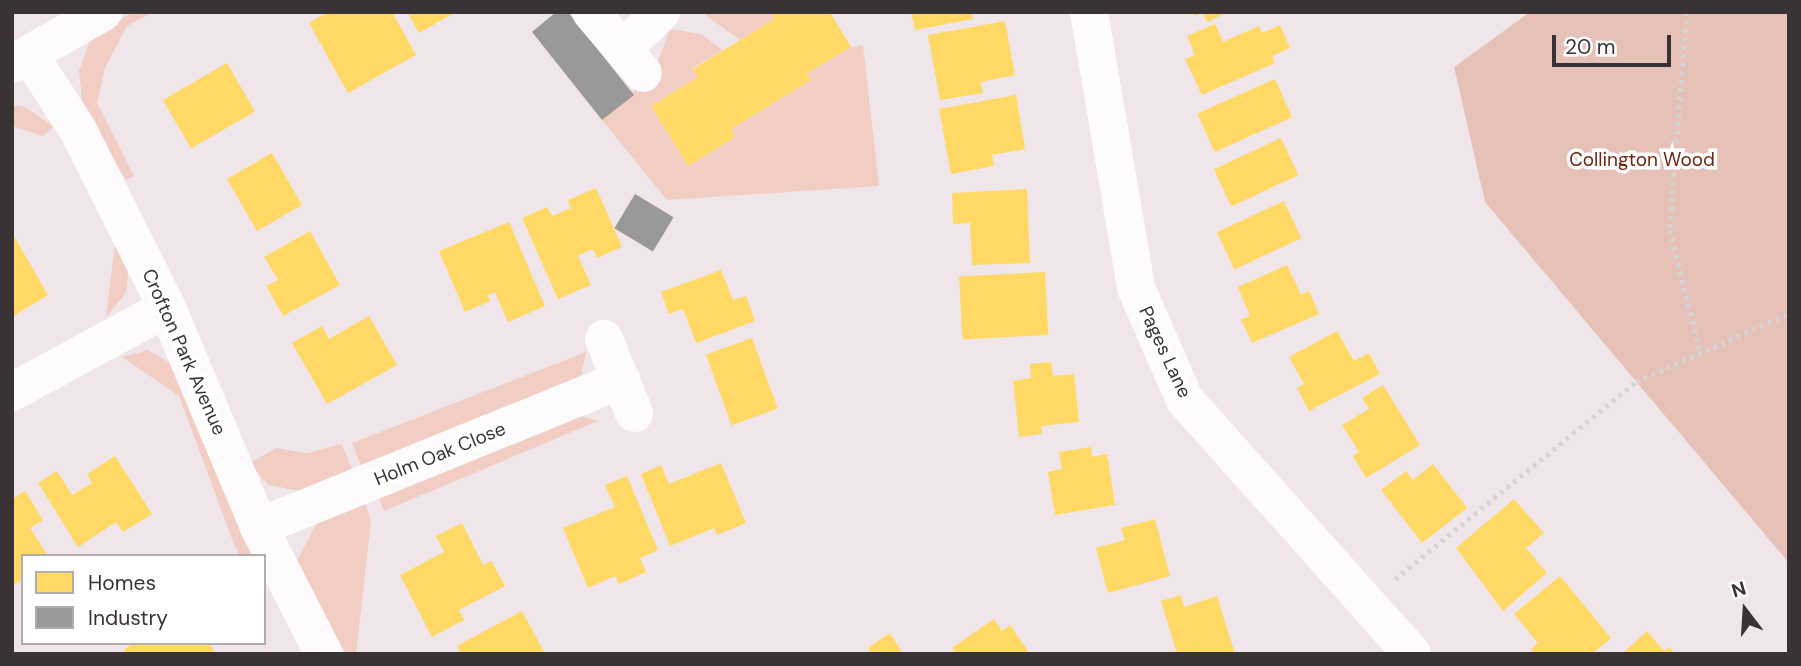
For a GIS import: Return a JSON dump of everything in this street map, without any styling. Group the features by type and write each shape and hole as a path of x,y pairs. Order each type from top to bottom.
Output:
{"street":[{"path":"21,60 103,12"},
{"path":"591,12 633,61 661,12"},
{"name":"Pages Lane","path":"1088,12 1136,288 1185,400 1365,604 1401,651"},
{"name":"Crofton Park Avenue","path":"21,60 78,130 167,308 259,527 324,654"},
{"path":"12,392 167,308"},
{"name":"Holm Oak Close","path":"259,527 627,396 604,339"}],"path":[{"path":"1687,12 1670,230 1700,350"},
{"path":"1365,604 1636,382 1700,350 1789,313"}],"shaded area":[{"path":"133,12 154,12 127,26 105,68 97,103 134,176 126,180 83,108 79,71 91,38"},
{"path":"701,12 770,12 774,19 740,40"},
{"path":"670,29 701,34 723,50 693,68 698,77 651,106 688,166 735,137 731,129 811,80 807,73 851,47 863,45 879,186 667,200 602,120 654,72"},
{"path":"12,105 25,107 54,127 43,136 12,126"},
{"path":"115,244 129,265 126,293 106,317"},
{"path":"148,350 172,364 251,554 239,554 232,539 179,396 122,357"},
{"path":"586,352 580,380 362,469 352,443"},
{"path":"578,415 598,421 384,511 378,496"},
{"path":"342,444 353,472 301,491 268,485 250,463 276,448 307,453"},
{"path":"364,501 371,520 356,654 346,654 295,564 317,523"}],"green space":[{"name":"Collington Wood","path":"1530,12 1789,12 1789,563 1485,202 1454,67"}],"building: Homes":[{"path":"328,12 392,12 416,55 348,93 309,23"},
{"path":"407,12 456,12 419,33"},
{"path":"770,12 830,12 851,47 807,73 811,80 731,129 735,137 688,166 651,106 698,77 693,69 774,19"},
{"path":"911,12 972,12 973,19 915,30"},
{"path":"1192,12 1228,12 1207,22 1203,13 1194,16"},
{"path":"1005,21 1015,75 981,82 983,93 940,100 928,35"},
{"path":"1215,24 1223,42 1259,26 1262,33 1280,25 1290,48 1272,56 1275,63 1202,95 1185,59 1195,55 1187,36"},
{"path":"227,63 255,111 191,148 163,100"},
{"path":"1275,79 1292,117 1214,152 1197,114"},
{"path":"1016,95 1025,149 992,155 994,166 951,174 939,109"},
{"path":"1281,138 1298,175 1231,206 1214,169"},
{"path":"272,153 302,205 257,231 227,179"},
{"path":"596,188 622,247 597,258 593,249 578,256 591,285 558,299 522,218 547,207 552,216 571,208 568,200"},
{"path":"1027,189 1030,263 972,265 970,223 953,224 952,193"},
{"path":"1284,201 1301,238 1234,269 1217,232"},
{"path":"509,222 545,306 508,322 495,292 488,295 490,301 465,312 439,251"},
{"path":"310,231 340,285 283,316 266,286 278,280 264,257"},
{"path":"15,238 48,295 12,317 12,240"},
{"path":"1287,265 1301,295 1309,291 1319,314 1252,343 1241,319 1250,316 1238,287"},
{"path":"721,270 733,300 746,296 755,321 696,343 683,309 669,314 661,292"},
{"path":"1045,272 1048,335 962,339 959,277"},
{"path":"369,316 397,365 327,404 292,343 322,326 329,339"},
{"path":"1337,331 1354,361 1369,353 1380,374 1309,411 1297,388 1304,384 1289,357"},
{"path":"752,338 778,408 732,425 706,355"},
{"path":"1051,362 1053,376 1074,374 1079,422 1041,426 1042,434 1019,437 1013,381 1031,378 1030,364"},
{"path":"1383,385 1420,445 1366,478 1353,456 1359,452 1342,425 1369,409 1362,398"},
{"path":"1091,447 1092,457 1107,454 1115,505 1055,515 1048,472 1062,469 1059,452"},
{"path":"115,456 152,514 123,532 116,522 78,547 38,483 57,471 72,495 92,483 87,474"},
{"path":"721,463 746,523 717,535 714,528 670,546 641,474 661,465 669,484"},
{"path":"1433,464 1467,508 1422,543 1381,490 1406,471 1413,480"},
{"path":"627,476 658,550 640,558 646,572 619,584 615,576 588,588 563,528 615,507 605,485"},
{"path":"25,491 43,520 30,528 47,554 21,554 21,580 12,586 12,499"},
{"path":"1514,499 1544,533 1526,548 1547,573 1503,611 1456,548"},
{"path":"1155,519 1170,576 1108,593 1096,548 1125,540 1121,528"},
{"path":"462,523 483,565 491,561 505,586 459,610 464,620 432,637 400,575 444,552 436,536"},
{"path":"1560,576 1611,638 1592,654 1535,654 1531,649 1538,643 1514,614"},
{"path":"1181,595 1184,607 1217,596 1235,654 1177,654 1161,601"},
{"path":"522,611 545,654 462,654 457,646"},
{"path":"994,619 1002,631 1010,625 1030,654 956,654 952,648"},
{"path":"1647,631 1664,651 1669,647 1675,654 1622,654"},
{"path":"890,633 903,654 872,654 868,648"},
{"path":"130,645 210,645 216,654 126,654 124,650"}],"building: Industry":[{"path":"556,12 568,12 634,95 602,120 532,32"},
{"path":"635,194 674,217 653,251 614,228"}]}
